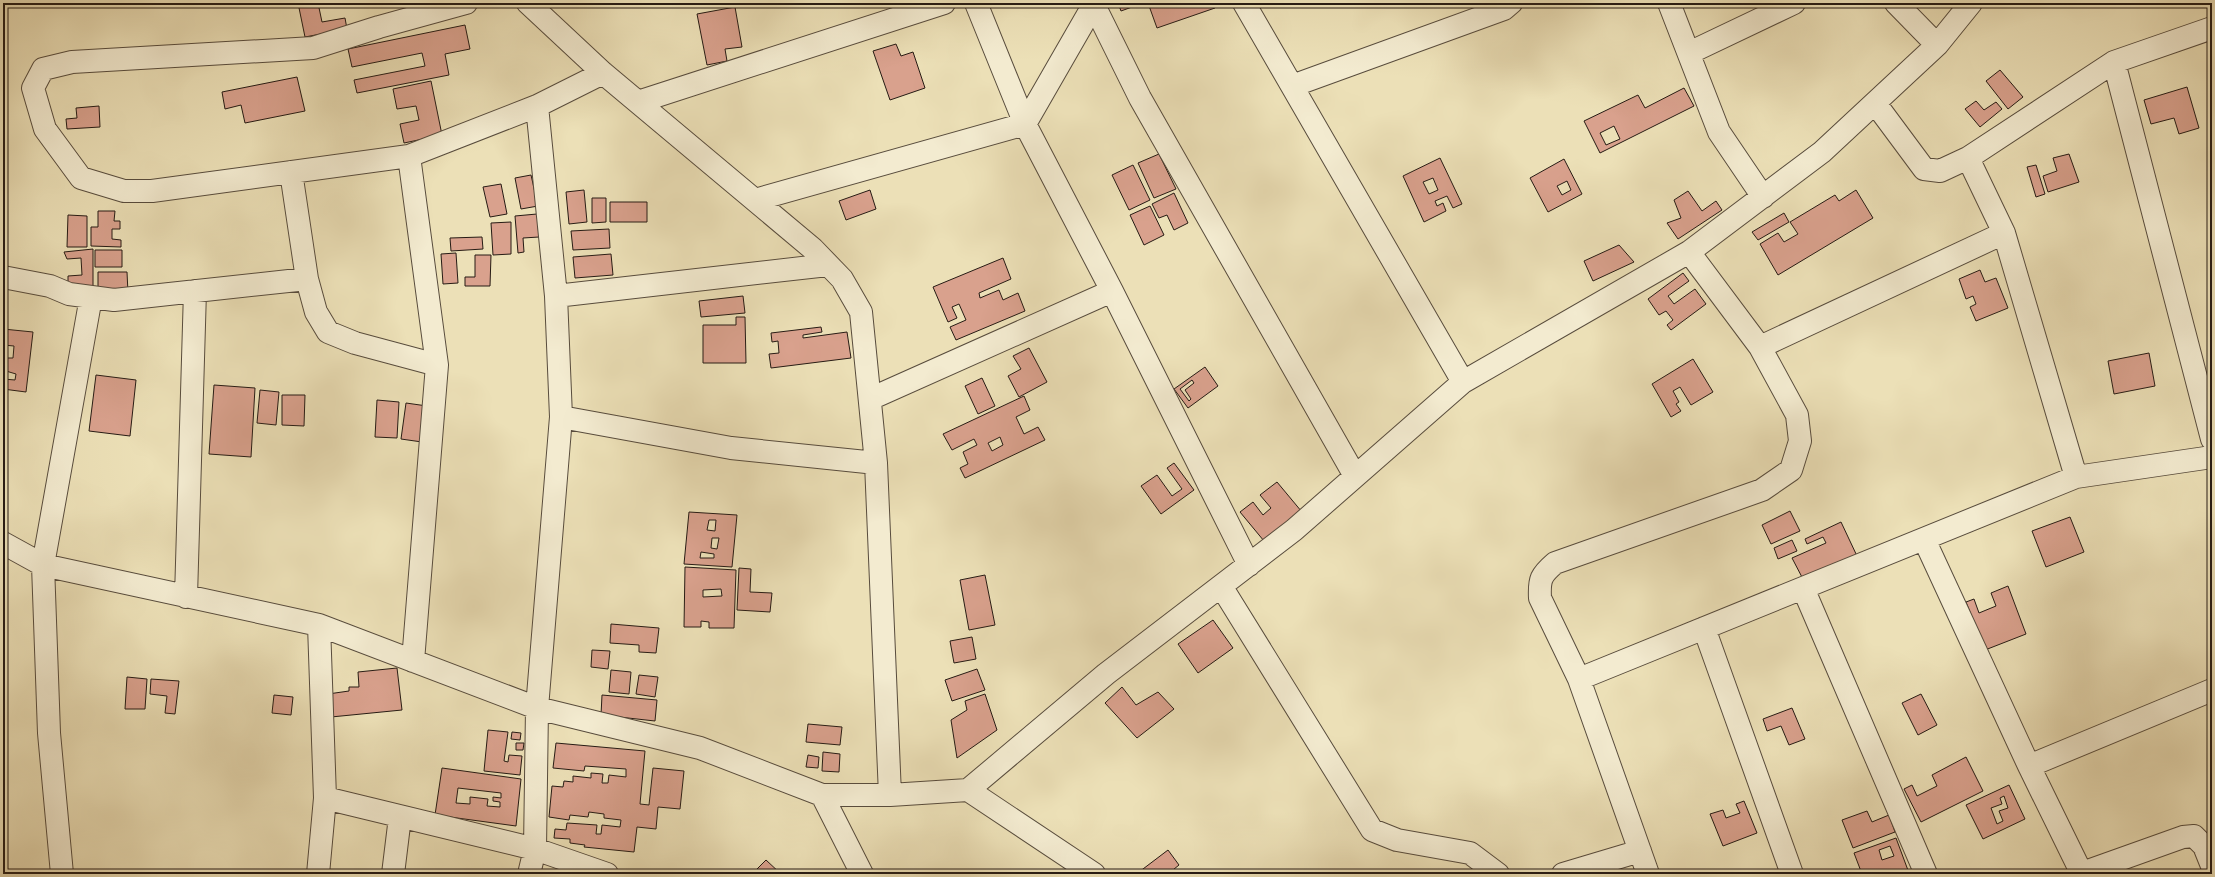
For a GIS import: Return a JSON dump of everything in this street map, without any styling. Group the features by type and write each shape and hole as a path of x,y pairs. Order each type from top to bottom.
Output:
{"street":[{"path":"466,3 379,27 313,48 72,62 44,69 33,88 45,129 82,178 124,191 152,191 409,156 537,106 603,73"},
{"path":"528,3 603,73 813,249 842,279 862,312 876,463 890,795"},
{"path":"638,102 944,3"},
{"path":"976,3 1025,124 1112,292 1249,565"},
{"path":"1244,3 1464,382"},
{"path":"1292,86 1504,9 1511,3"},
{"path":"1669,3 1719,132 1763,197"},
{"path":"1689,53 1794,3"},
{"path":"1896,3 1937,45"},
{"path":"3,543 43,565 319,625 537,708 700,748 822,795 890,795 968,790 1106,674 1294,530 1464,382 1689,252 1822,152 1937,45 1971,3"},
{"path":"755,200 1025,124 1094,4"},
{"path":"1094,4 1140,98 1355,476"},
{"path":"1875,103 1924,169 1940,171 1968,158 2114,62 2212,28"},
{"path":"2114,62 2212,439"},
{"path":"529,874 535,849 537,708 561,417 556,296 537,106"},
{"path":"409,156 437,365 413,661"},
{"path":"1968,158 2004,234 2076,477"},
{"path":"291,172 307,280 316,312 328,332 355,343 437,365"},
{"path":"1760,347 2004,234"},
{"path":"1648,874 1579,679 1540,598 1539,587 1543,574 1555,563 1762,490 1791,470 1800,441 1797,415 1760,347 1689,252"},
{"path":"556,296 828,265"},
{"path":"3,277 50,286 69,294 114,300 307,280"},
{"path":"186,597 194,291"},
{"path":"870,399 1112,292"},
{"path":"62,874 49,733 43,565 91,297"},
{"path":"561,417 731,448 876,463"},
{"path":"1579,679 2076,477 2212,457"},
{"path":"1924,539 2029,766 2082,874 2183,837 2194,836 2204,846 2212,866"},
{"path":"1221,586 1372,830 1397,840 1470,853 1498,874"},
{"path":"1803,588 1926,874"},
{"path":"318,874 325,798 319,625"},
{"path":"1704,628 1792,874"},
{"path":"2029,766 2212,690"},
{"path":"968,790 1094,874"},
{"path":"822,795 862,874"},
{"path":"325,798 535,849 607,874"},
{"path":"393,874 400,817"},
{"path":"1563,874 1640,851"}],"building":[{"path":"298,3 318,3 322,22 345,18 347,29 305,37"},
{"path":"1118,3 1143,3 1121,11"},
{"path":"1148,3 1190,3 1191,5 1196,3 1213,3 1215,8 1157,28"},
{"path":"735,7 742,47 725,49 727,61 707,65 697,14"},
{"path":"465,25 470,49 445,54 449,75 357,93 354,80 425,66 422,53 352,67 348,49"},
{"path":"896,44 901,56 913,52 925,88 890,100 873,51"},
{"path":"2000,70 2023,97 2008,109 1986,81"},
{"path":"297,77 305,111 245,123 241,105 225,109 222,92"},
{"path":"431,81 442,135 404,143 400,124 419,120 416,106 397,109 393,89"},
{"path":"2187,87 2199,128 2179,134 2174,118 2151,124 2144,100"},
{"path":"1684,88 1694,106 1600,153 1584,121 1638,95 1645,108","holes":["1614,126 1620,139 1606,145 1600,133"]},
{"path":"1976,101 1984,110 1996,102 2002,109 1980,127 1965,109"},
{"path":"99,106 100,127 67,129 66,119 77,118 76,108"},
{"path":"1159,154 1176,189 1154,198 1138,163"},
{"path":"2069,154 2079,182 2048,192 2043,176 2057,171 2053,158"},
{"path":"1440,158 1462,204 1453,208 1447,196 1435,201 1437,206 1443,203 1446,211 1424,222 1403,176","holes":["1433,178 1438,190 1429,194 1423,182"]},
{"path":"1564,159 1582,194 1548,212 1530,178","holes":["1567,181 1571,190 1562,195 1557,186"]},
{"path":"1133,165 1150,200 1129,210 1112,175"},
{"path":"2036,165 2045,194 2036,197 2027,167"},
{"path":"531,175 538,206 521,209 515,178"},
{"path":"501,184 507,214 490,217 483,187"},
{"path":"584,190 587,222 569,224 566,192"},
{"path":"870,190 876,209 846,220 839,201"},
{"path":"1856,190 1873,218 1778,275 1760,244 1778,233 1784,242 1798,234 1790,222 1835,195 1839,201"},
{"path":"1688,191 1702,211 1716,201 1722,210 1678,239 1667,223 1681,218 1674,200"},
{"path":"1174,193 1188,223 1174,230 1167,215 1159,218 1152,204"},
{"path":"592,198 606,198 606,222 592,223"},
{"path":"610,202 647,202 647,222 610,222"},
{"path":"1150,206 1164,235 1144,245 1130,215"},
{"path":"98,211 115,211 114,221 120,221 120,229 112,229 112,239 121,240 121,247 91,246 91,227 98,227"},
{"path":"1784,213 1789,222 1758,240 1752,232"},
{"path":"537,214 539,237 523,238 524,252 518,253 515,216"},
{"path":"68,215 87,216 87,247 67,247"},
{"path":"511,222 511,254 493,255 491,223"},
{"path":"609,229 610,248 573,250 571,231"},
{"path":"482,237 483,249 451,251 450,238"},
{"path":"1619,245 1634,262 1593,281 1584,261"},
{"path":"93,249 93,291 68,290 68,276 82,275 81,258 67,259 64,252"},
{"path":"95,250 122,250 122,267 95,267"},
{"path":"456,253 458,283 443,284 441,254"},
{"path":"611,254 613,275 575,278 573,257"},
{"path":"475,255 491,255 490,286 465,286 465,277 475,277"},
{"path":"1003,258 1011,279 979,293 980,298 999,290 1003,300 1018,293 1025,311 956,340 950,327 966,320 959,304 952,307 957,318 948,322 933,287"},
{"path":"1980,270 1985,282 1996,278 2008,308 1976,321 1970,307 1976,304 1973,296 1966,299 1959,279"},
{"path":"98,272 127,272 128,293 98,292"},
{"path":"1683,273 1689,281 1668,296 1674,304 1695,289 1706,304 1671,330 1667,325 1673,320 1666,311 1659,315 1648,299"},
{"path":"743,296 745,313 701,317 699,301"},
{"path":"736,317 745,317 746,363 703,363 703,325 736,325"},
{"path":"821,327 822,332 803,335 803,338 847,332 851,358 771,368 769,354 779,353 778,341 772,342 771,333"},
{"path":"3,329 33,332 26,392 3,389 3,379 15,380 16,374 6,371 7,358 13,358 14,346 3,345"},
{"path":"1029,348 1047,382 1019,397 1008,376 1021,369 1013,356"},
{"path":"2149,353 2155,386 2114,394 2108,361"},
{"path":"1693,359 1713,392 1691,405 1680,387 1673,391 1679,402 1676,404 1681,411 1671,417 1652,384"},
{"path":"1205,367 1218,386 1188,408 1174,389","holes":["1192,380 1194,383 1185,390 1191,399 1189,401 1180,389"]},
{"path":"96,375 136,380 130,436 89,431"},
{"path":"982,378 995,406 978,414 965,386"},
{"path":"214,385 255,388 251,457 209,454"},
{"path":"260,390 279,392 276,425 257,423"},
{"path":"282,395 305,395 304,426 282,425"},
{"path":"1024,396 1030,410 1016,417 1024,434 1038,427 1045,440 965,478 960,468 968,464 963,452 977,445 974,439 952,450 943,434","holes":["1000,437 1003,445 992,451 988,443"]},
{"path":"377,400 399,402 397,438 375,437"},
{"path":"406,403 427,406 422,442 401,439"},
{"path":"1174,463 1194,490 1161,514 1141,486 1157,475 1172,496 1182,489 1167,468"},
{"path":"1277,482 1302,512 1264,541 1240,512 1253,502 1263,515 1271,508 1260,495"},
{"path":"1790,511 1800,531 1771,544 1762,525"},
{"path":"689,512 737,515 732,567 684,564","holes":["709,520 716,520 715,531 707,530","712,538 719,538 717,549 711,548","701,552 714,554 714,558 700,558"]},
{"path":"2070,517 2084,552 2046,567 2032,531"},
{"path":"1841,522 1857,556 1804,581 1792,558 1826,543 1823,537 1807,544 1805,539"},
{"path":"1792,540 1797,551 1778,559 1774,548"},
{"path":"685,567 736,570 734,628 709,628 709,622 701,621 701,627 684,627","holes":["721,589 722,596 703,597 703,590"]},
{"path":"739,568 751,569 750,592 772,593 770,612 737,610"},
{"path":"985,575 995,625 969,630 960,580"},
{"path":"2008,586 2026,634 1985,650 1966,602 1974,599 1979,613 1996,606 1991,593"},
{"path":"1213,620 1233,648 1198,673 1178,644"},
{"path":"611,624 659,628 656,653 639,652 639,645 610,643"},
{"path":"972,637 976,659 954,663 950,641"},
{"path":"592,650 610,651 608,669 591,667"},
{"path":"397,668 402,710 331,717 328,694 349,691 349,687 359,687 358,672"},
{"path":"977,669 985,690 952,701 945,680"},
{"path":"611,670 631,672 629,694 609,692"},
{"path":"639,675 658,677 655,697 636,694"},
{"path":"127,677 147,679 145,709 125,709"},
{"path":"151,679 179,681 175,714 165,713 167,696 150,694"},
{"path":"1122,687 1136,705 1158,692 1174,709 1137,738 1105,703"},
{"path":"985,694 997,730 957,758 951,720 967,710 965,701"},
{"path":"1921,694 1937,725 1918,735 1902,703"},
{"path":"274,695 293,697 291,715 272,713"},
{"path":"602,695 657,700 655,721 601,715"},
{"path":"1792,708 1805,739 1789,745 1781,726 1767,731 1763,719"},
{"path":"808,724 842,727 840,745 806,742"},
{"path":"488,730 508,732 504,761 508,762 509,755 522,756 520,775 484,771"},
{"path":"512,732 521,733 520,740 511,739"},
{"path":"516,743 524,743 523,750 516,750"},
{"path":"556,743 645,751 640,804 649,805 653,768 684,771 680,809 658,807 656,829 637,827 634,852 584,847 585,845 570,843 570,839 554,838 555,829 566,830 567,823 597,825 596,834 601,834 602,825 620,827 621,820 604,818 604,814 589,812 588,817 570,815 569,820 549,817 552,786 563,787 564,781 573,782 573,776 591,778 591,773 603,774 602,783 608,783 609,775 626,777 626,769 585,766 584,771 553,768"},
{"path":"823,752 840,754 839,772 822,771"},
{"path":"808,755 819,757 818,768 806,767"},
{"path":"1966,757 1983,791 1921,822 1904,789 1912,785 1917,796 1937,786 1932,775"},
{"path":"442,768 521,779 516,826 435,815","holes":["458,788 501,793 501,798 493,797 493,801 500,802 500,807 487,806 488,799 470,797 470,804 456,803"]},
{"path":"2009,785 2025,819 1983,839 1966,805","holes":["2004,796 2008,808 1999,811 2003,821 1997,824 1991,808 2002,804 2000,798"]},
{"path":"1744,801 1757,833 1723,846 1710,814 1723,810 1726,818 1740,813 1736,804"},
{"path":"1867,811 1872,822 1889,815 1895,832 1853,848 1842,820"},
{"path":"1896,838 1909,873 1862,874 1854,853","holes":["1890,846 1894,856 1882,860 1879,850"]},
{"path":"1168,850 1179,865 1168,874 1140,874 1139,872"},
{"path":"766,860 781,874 752,874"}]}
